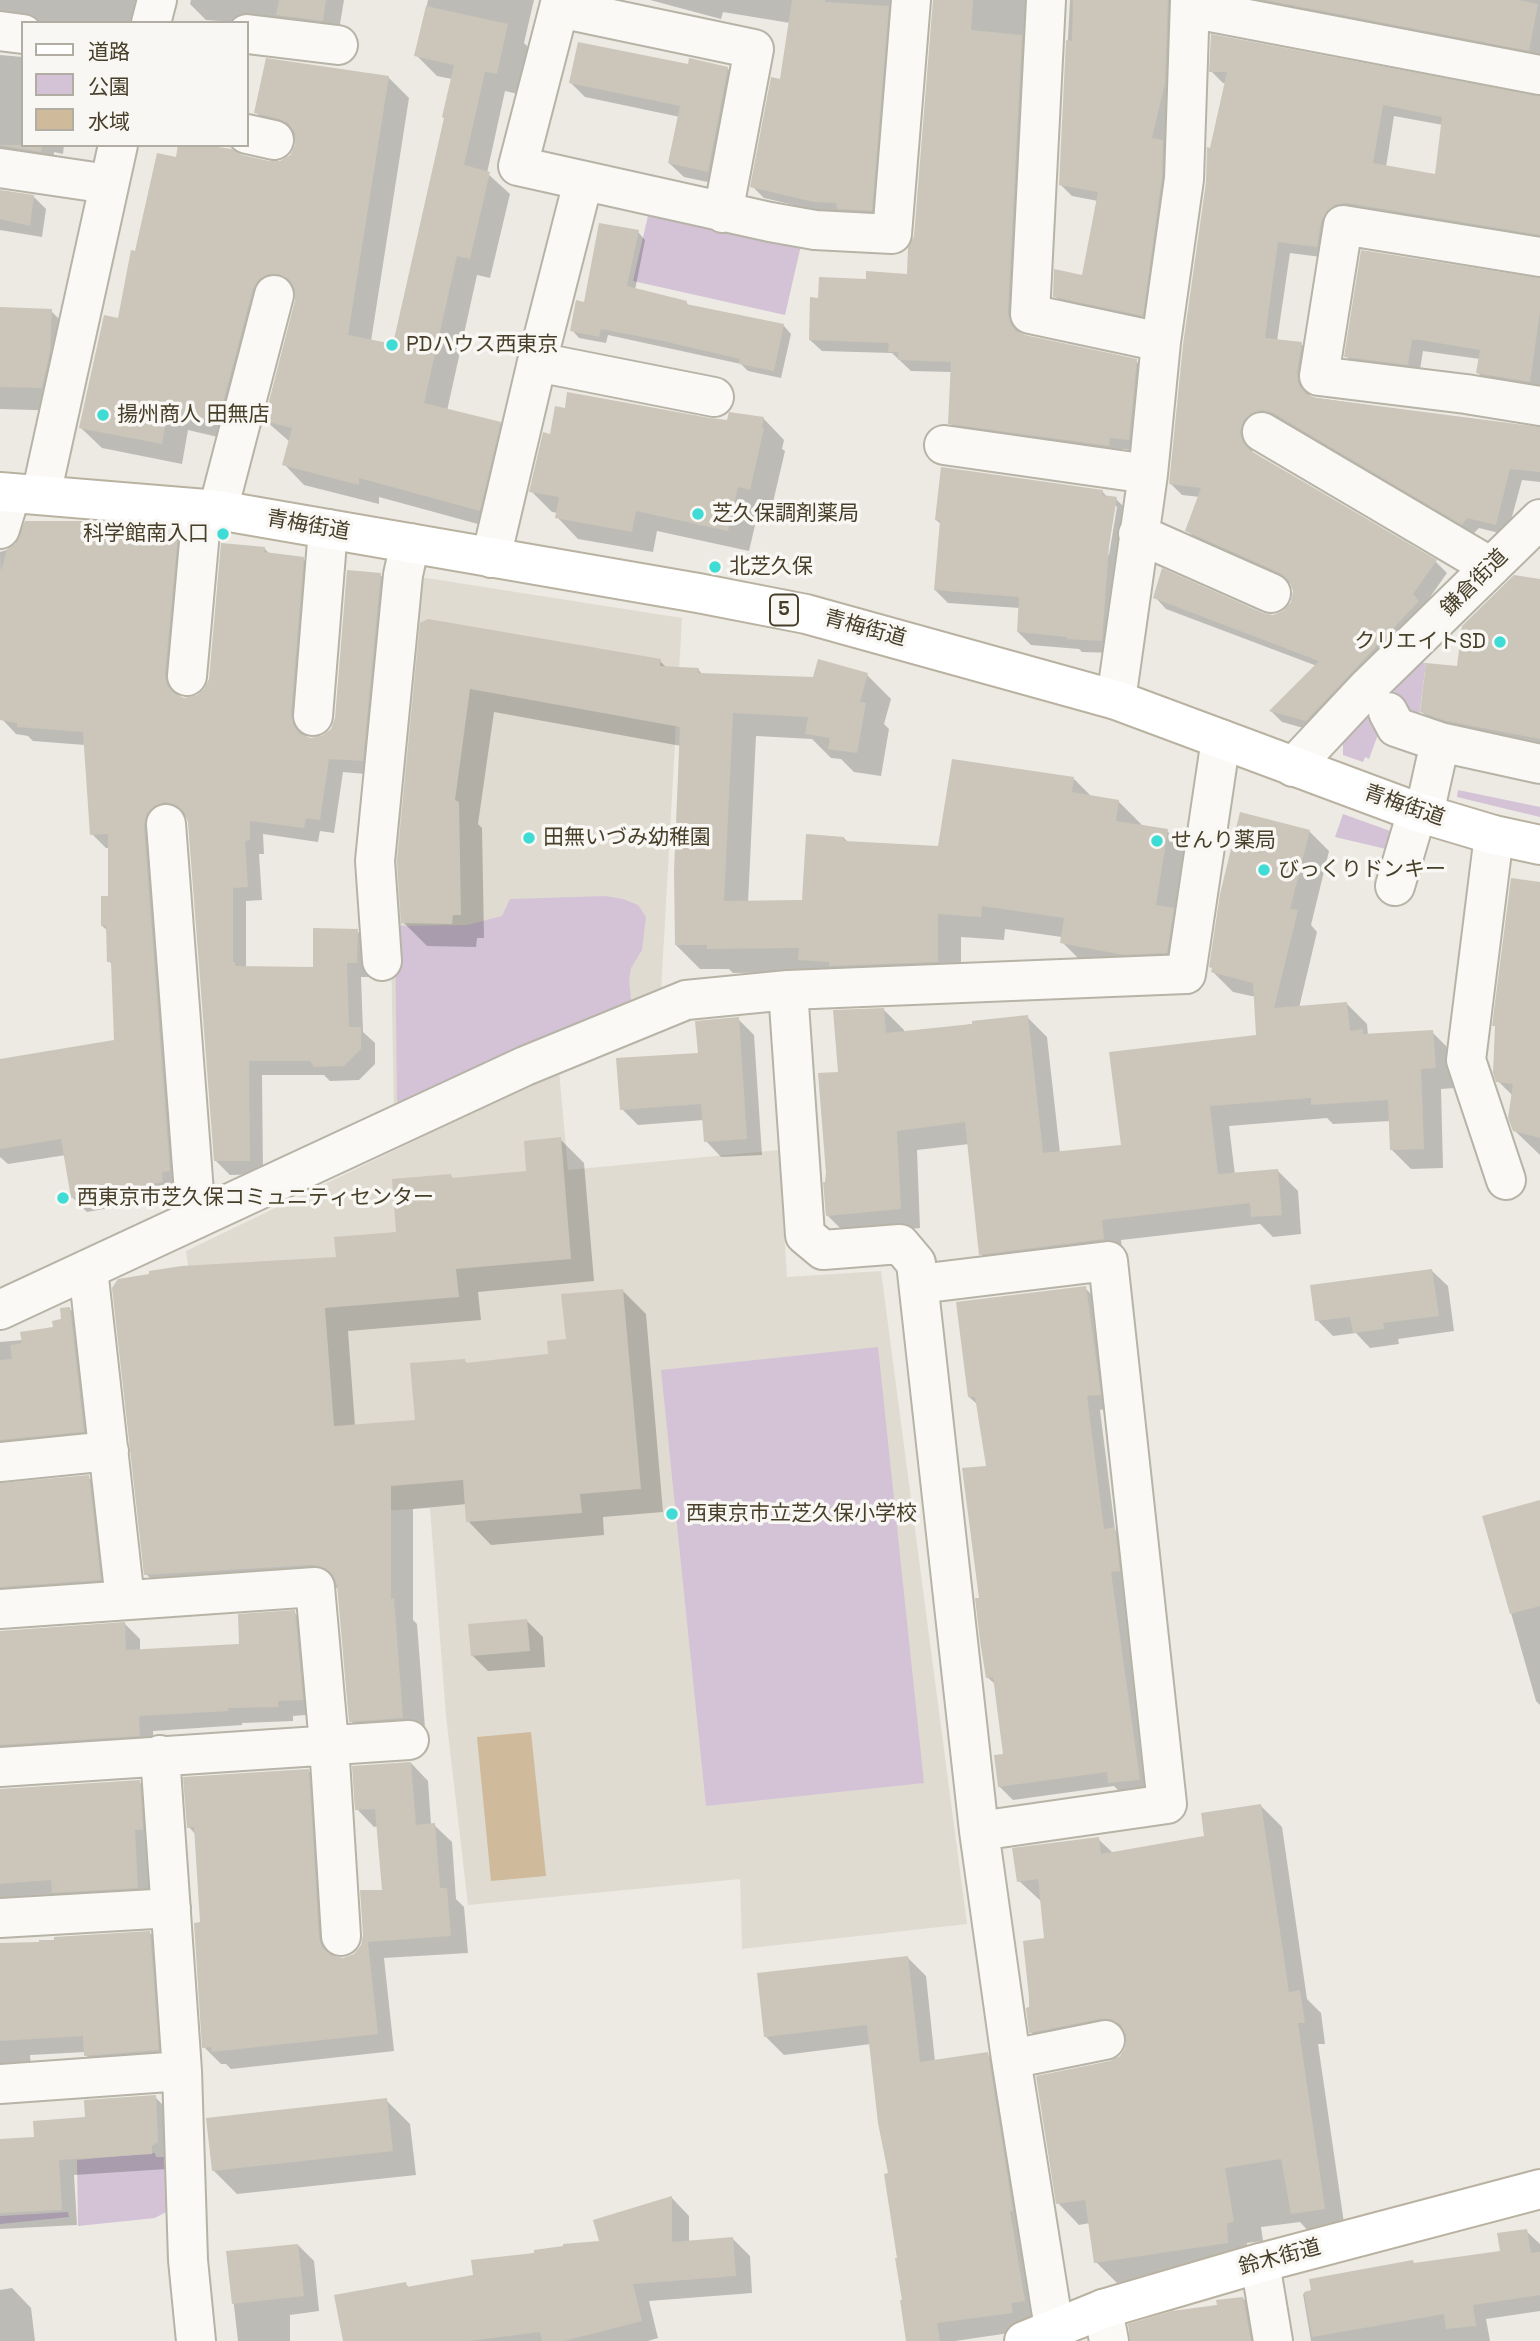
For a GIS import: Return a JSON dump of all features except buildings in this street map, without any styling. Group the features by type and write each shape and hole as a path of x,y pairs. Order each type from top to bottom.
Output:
{"main road":[{"name":"青梅街道","path":"17,494 210,510 806,614 1116,700 1420,813 1494,835 1540,845"},
{"name":"鈴木街道","path":"1039,2334 1106,2325 1260,2263 1540,2189"}],"street":[{"path":"723,212 754,49 560,4 518,166 583,182 723,212 815,230 892,234 911,0"},
{"path":"1045,0 1030,314 1161,342"},
{"path":"1116,700 1184,179 1190,4 1540,75"},
{"path":"0,31 21,34"},
{"path":"248,34 338,46"},
{"path":"0,529 17,494 117,147"},
{"path":"0,169 108,184"},
{"path":"491,558 583,182"},
{"path":"1540,257 1343,225 1319,376 1540,406"},
{"path":"187,676 210,510 274,295"},
{"path":"537,362 714,397"},
{"path":"1262,432 1492,566"},
{"path":"944,445 1147,474"},
{"name":"鎌倉街道","path":"1293,767 1368,687 1540,519"},
{"path":"313,716 328,529"},
{"path":"1138,534 1271,593"},
{"path":"382,961 375,861 403,575 410,543"},
{"path":"1388,712 1396,727 1440,742 1540,764"},
{"path":"0,1310 525,1066 686,1000 788,990 1186,974 1221,739"},
{"path":"1395,886 1440,742"},
{"path":"166,824 196,1219"},
{"path":"1494,835 1466,1060 1506,1180"},
{"path":"788,990 805,1235 823,1250 900,1244 916,1263 979,1831 1011,2059 1039,2334"},
{"path":"919,1284 1108,1261 1167,1804 979,1831"},
{"path":"89,1269 125,1600"},
{"path":"0,1461 109,1451"},
{"path":"0,1609 315,1587 329,1744 341,1936"},
{"path":"0,1767 409,1740"},
{"path":"160,1755 183,2071 178,2224 183,2304 196,2341"},
{"path":"0,1918 172,1908"},
{"path":"1011,2059 1105,2040"},
{"path":"0,2084 183,2071"},
{"path":"1260,2263 1273,2341"}],"shaded area":[{"name":"田無いづみ幼稚園","path":"420,577 682,618 661,992 394,1121 391,945 387,881"},
{"name":"西東京市立芝久保小学校","path":"559,1071 568,1170 779,1150 787,1277 881,1271 967,1924 742,1949 740,1879 468,1905 446,1716 430,1508 222,1521 186,1251"}],"green space":[{"path":"650,207 802,241 785,315 633,281"},
{"path":"1417,662 1426,663 1419,717 1392,707 1383,695"},
{"path":"1371,707 1384,718 1369,759 1365,757 1363,762 1343,755 1343,734"},
{"path":"1458,790 1540,807 1540,817 1457,797"},
{"path":"1343,814 1393,832 1386,849 1335,837"},
{"path":"605,896 638,905 646,917 642,950 631,968 629,979 631,1000 407,1107 397,1101 395,926 467,925 502,916 510,899"},
{"path":"878,1347 924,1783 706,1806 661,1370"},
{"path":"155,2153 156,2157 168,2157 170,2210 155,2218 78,2226 77,2160"},
{"path":"68,2212 69,2217 0,2224 0,2216"}],"water":[{"path":"531,1732 546,1876 491,1881 477,1737"}],"place":[{"name":"PDハウス西東京","path":"392,345"},
{"name":"揚州商人 田無店","path":"103,415"},
{"name":"芝久保調剤薬局","path":"698,514"},
{"name":"科学館南入口","path":"223,534"},
{"name":"北芝久保","path":"715,567"},
{"name":"クリエイトSD","path":"1500,642"},
{"name":"田無いづみ幼稚園","path":"529,838"},
{"name":"せんり薬局","path":"1157,841"},
{"name":"びっくりドンキー","path":"1264,870"},
{"name":"西東京市芝久保コミュニティセンター","path":"63,1198"},
{"name":"西東京市立芝久保小学校","path":"672,1514"}]}
